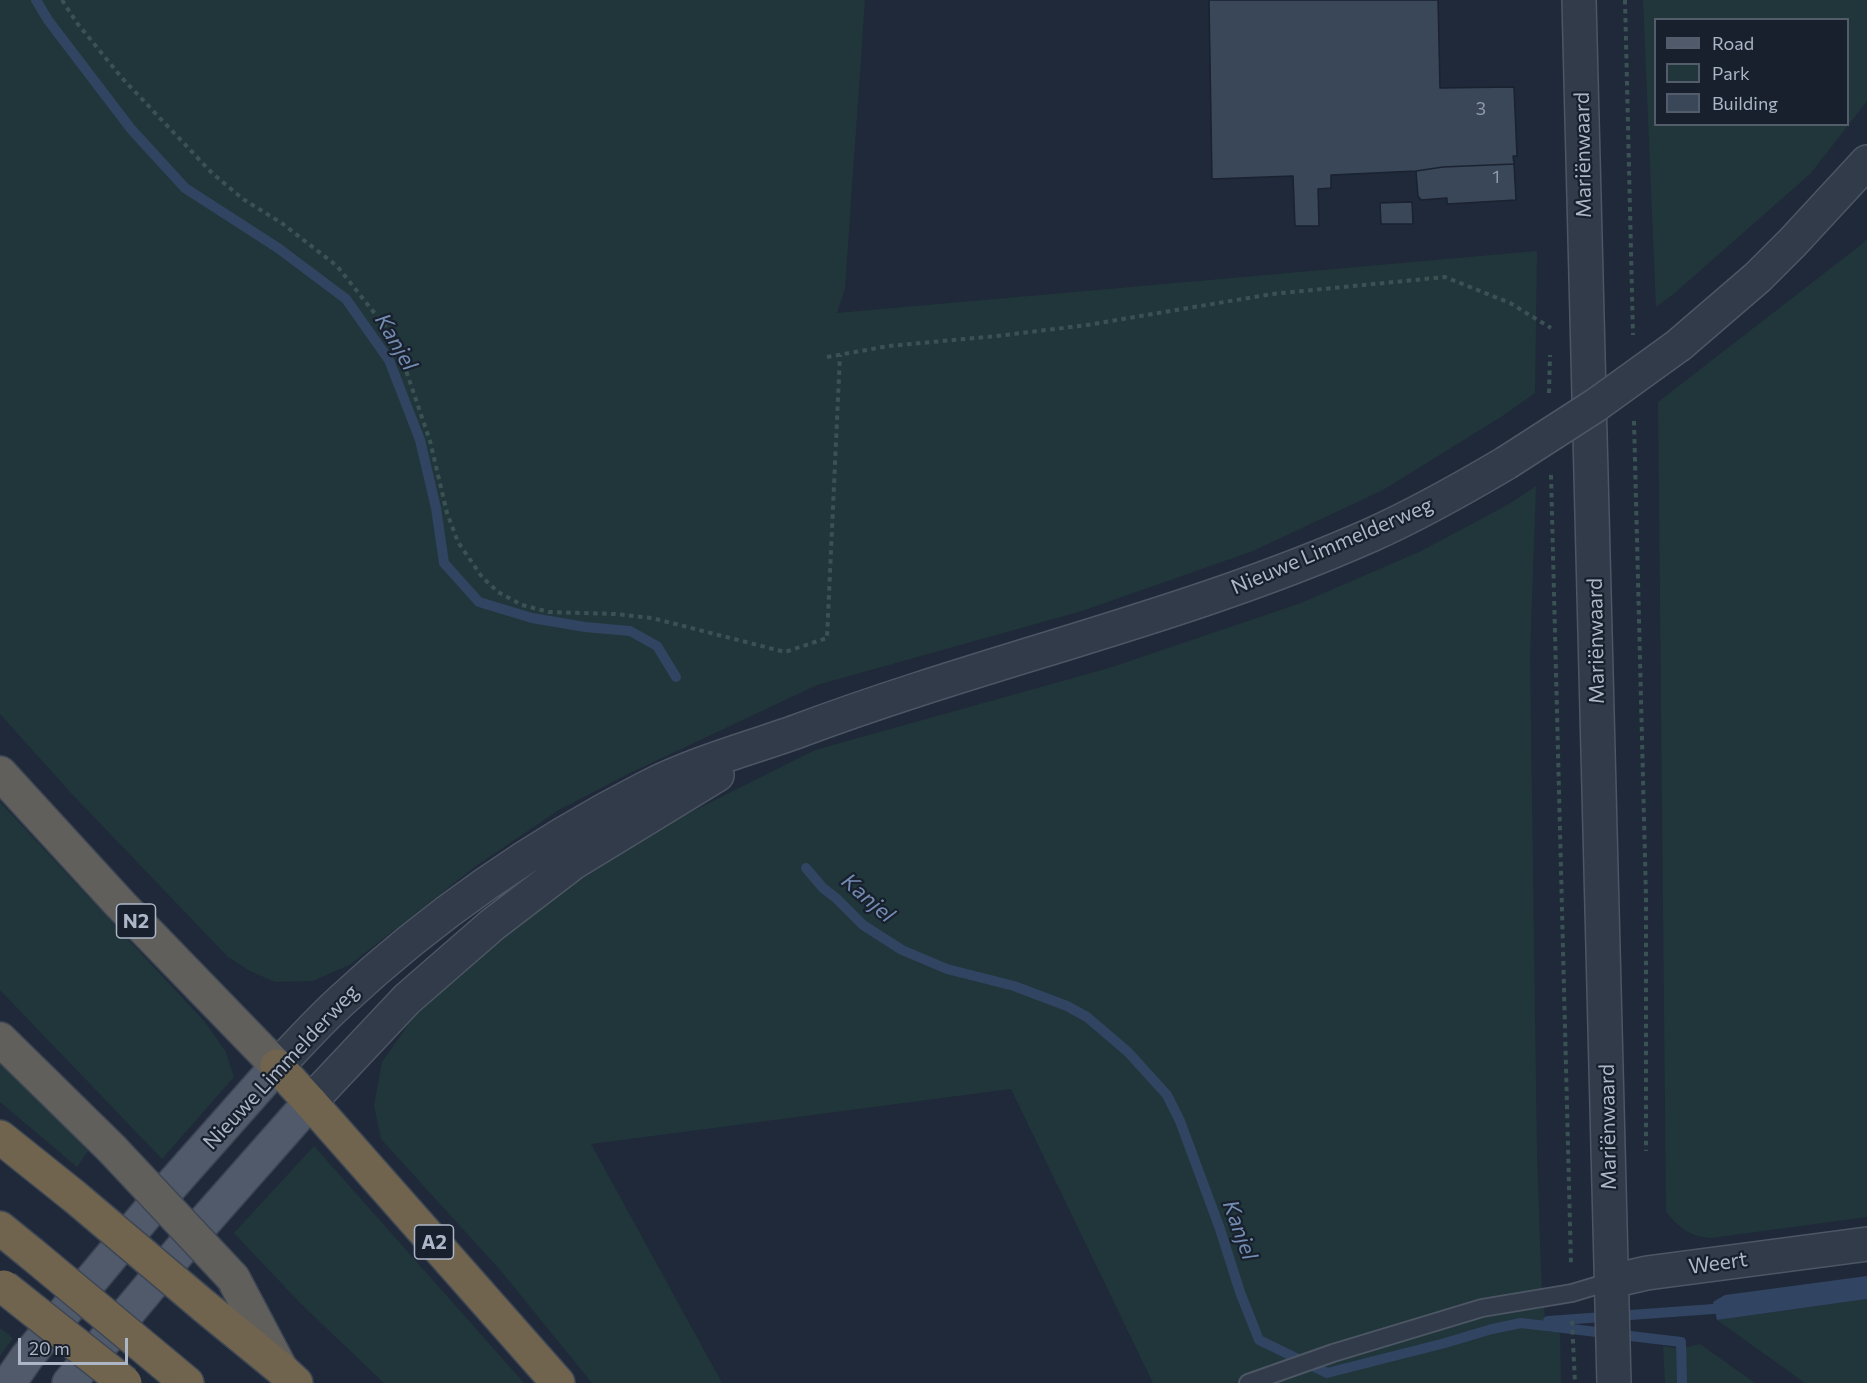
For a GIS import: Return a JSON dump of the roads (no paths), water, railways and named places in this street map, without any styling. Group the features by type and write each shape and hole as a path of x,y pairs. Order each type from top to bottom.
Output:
{"highway":[{"name":"N2","path":"0,773 120,904 277,1066"},
{"path":"0,1039 112,1149 233,1278 289,1376"},
{"path":"277,1066 310,1102"},
{"name":"A2","path":"310,1102 558,1383"},
{"path":"0,1137 289,1376"},
{"path":"0,1228 175,1373"},
{"path":"2,1285 125,1383"}],"main road":[{"name":"Nieuwe Limmelderweg","path":"9,1383 27,1357 147,1214 277,1066"},
{"name":"Nieuwe Limmelderweg","path":"69,1383 198,1229 310,1102"}],"street":[{"name":"Mariënwaard","path":"1579,0 1614,1383"},
{"name":"Nieuwe Limmelderweg","path":"277,1066 338,1003 404,946 460,902 529,854 650,786 697,766 871,704 1190,604 1279,572 1371,535 1439,502 1506,463 1596,405 1679,345 1772,263 1824,211 1867,162"},
{"name":"Nieuwe Limmelderweg","path":"310,1102 407,999 492,925 573,863 661,811 772,740"},
{"name":"Weert","path":"1612,1281 1647,1273 1867,1244"}],"lane":[{"name":"Weert","path":"1248,1383 1333,1353 1482,1308 1572,1293 1612,1281"}],"water":[{"path":"1867,1276 1867,1299 1717,1320 1713,1302 1725,1295"}],"waterway":[{"name":"Kanjel","path":"36,0 48,20 131,129 185,188 278,248 346,299 389,360 420,440 436,508 444,563 479,602 532,618 585,627 630,631 657,646 676,677"},
{"name":"Kanjel","path":"806,868 823,888 863,925 902,950 947,969 1014,986 1067,1006 1087,1017 1128,1052 1167,1095 1180,1121 1259,1340 1327,1373 1521,1323 1681,1342 1682,1383"},
{"path":"1548,1321 1727,1308"}]}
